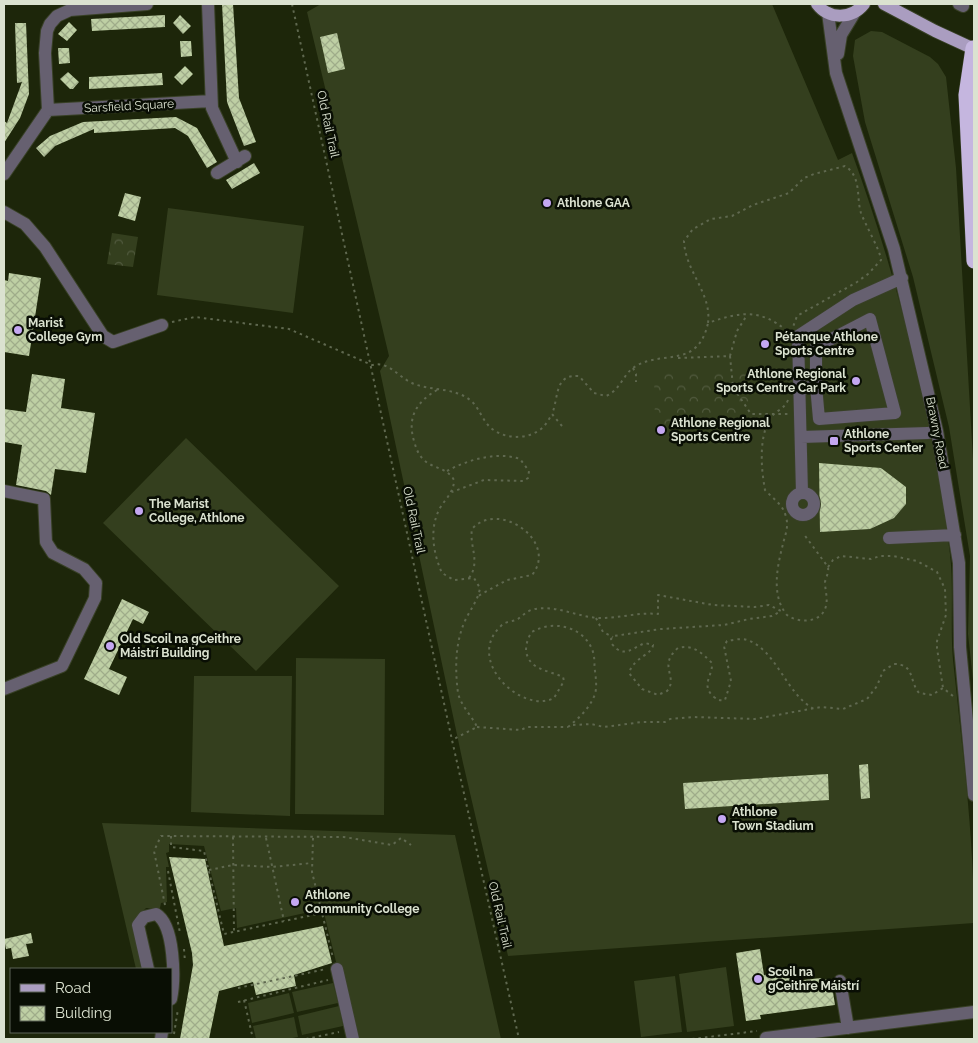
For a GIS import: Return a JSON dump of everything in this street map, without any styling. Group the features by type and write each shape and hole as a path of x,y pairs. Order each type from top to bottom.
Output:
{"highway":[{"path":"974,48 966,94 974,261"}],"main road":[{"path":"817,4 828,13 837,16 859,8"},
{"path":"884,4 935,31 974,48"}],"street":[{"path":"4,173 48,110 45,53 46,31 53,20 70,10 148,4"},
{"path":"208,4 211,101 216,122 241,159 217,174"},
{"name":"Brawny Road","path":"840,82 838,55 840,40 859,8"},
{"name":"Brawny Road","path":"828,13 833,62 884,216 902,278 937,431 955,535 960,578 959,631 974,795"},
{"name":"Sarsfield Square","path":"48,110 211,101"},
{"path":"4,212 25,224 45,247 103,336 113,342 162,325"},
{"path":"802,493 798,336 853,300 902,278"},
{"path":"870,318 895,414 819,419 816,386 816,347 870,318"},
{"path":"800,389 816,386"},
{"path":"854,417 854,435"},
{"path":"801,437 928,433 937,431"},
{"path":"4,491 44,499 46,542 53,553 84,569 96,583 95,598 62,666 4,689"},
{"path":"888,538 955,535"},
{"path":"148,968 138,926 144,917 156,914 163,921 174,963 172,987"},
{"path":"337,971 352,1034"},
{"path":"840,980 848,1028"},
{"path":"766,1038 974,1012"}],"path":[{"name":"Old Rail Trail","path":"292,4 519,1039"},
{"path":"162,325 195,317 289,329 372,365 380,363 394,369 413,384 424,385 467,398 476,406 492,429 506,436 517,437 535,433 542,429 552,414 559,384 565,378 580,376 594,393 606,396 617,389 633,368 642,363 684,355 696,345 706,331 710,310 684,246 686,237 693,229 711,220 732,216 753,205 789,193 804,178 841,166 851,170 859,190 861,211 872,241 878,249"},
{"path":"708,323 725,317 747,314 764,316 780,324 791,334"},
{"path":"747,314 737,331 730,356 733,386 751,414 800,413"},
{"path":"673,358 730,356"},
{"path":"633,368 636,374 636,382"},
{"path":"437,390 427,396 415,408 411,423 412,435 421,457 447,471 454,480 452,492 438,515 434,530 434,550 442,573 449,578 458,580 474,578 479,585 476,597 458,638 456,657 458,692 477,727"},
{"path":"552,414 562,426"},
{"path":"447,471 476,460 508,456 520,459 529,471 528,478 523,480 484,480 452,492"},
{"path":"469,578 475,566 471,539 472,529 480,522 491,517 508,520 527,532 534,540 539,552 540,563 532,575 507,580 476,597"},
{"path":"828,567 833,560 841,556 871,559 880,556 893,556 918,561 937,572 944,585 946,615 937,641 943,688 966,704"},
{"path":"568,727 580,718 595,693 597,679 593,652 588,642 576,630 564,626 547,626 536,629 529,635 526,649 529,662 537,668 563,677 564,685 551,699 537,700 514,692 492,670 488,661 489,647 502,624 517,619 531,610 558,610 596,618 658,614 658,595 714,605 755,607 769,605 781,611 772,616 724,625 661,629 613,637 603,632 596,618"},
{"path":"613,637 612,644 622,652 632,652 645,643 653,645 650,650 634,662 629,673 640,688 653,694 662,694 669,689 671,676 667,666 675,651 688,646 698,650 712,663 707,680 708,689 722,701 729,694 731,681 724,646 728,641 745,639 757,646 768,657 795,694 814,709"},
{"path":"452,740 477,727 521,730 548,726 568,727 576,724 604,727 642,722 665,722 670,719 693,717 755,719 814,709 843,708 867,699 873,692 883,671 894,664 903,665 909,669 919,692 932,695 943,688"},
{"path":"165,905 154,851 161,836 356,838 392,845 401,838 411,845"},
{"path":"171,836 171,847 204,851 224,934 322,913"},
{"path":"233,837 234,932"},
{"path":"266,837 284,921"},
{"path":"313,838 312,872 337,971"},
{"path":"209,870 233,865 272,867 312,863"},
{"path":"238,988 337,971"},
{"path":"238,1002 337,971"},
{"path":"244,1000 253,1039"},
{"path":"692,1039 758,1031 766,1038"},
{"path":"306,1039 352,1034"}],"green space":[{"path":"321,4 772,4 838,160 852,153 885,251 924,401 943,503 950,554 953,660 970,824 974,923 508,956 463,763 380,371 389,356 307,12"},
{"path":"871,31 882,32 930,57 938,64 946,77 956,168 974,476 974,689 968,634 970,556 949,427 913,277 865,122 853,56 855,40"},
{"path":"168,208 304,226 293,313 157,295"},
{"path":"112,233 138,237 133,267 107,264"},
{"path":"748,368 749,420 655,426 654,370"},
{"path":"186,438 339,586 256,671 103,523"},
{"path":"296,658 385,659 384,815 295,814"},
{"path":"194,676 292,676 290,816 191,812"},
{"name":"Athlone Community College","path":"102,823 455,835 501,1039 355,1039 323,909 237,928 236,908 221,911 204,846 169,844 169,852 166,853 169,867 166,867 167,902 161,903 160,908 146,908 135,919 142,968 136,968"},
{"path":"726,967 734,1026 687,1032 679,974"},
{"path":"675,976 682,1032 641,1037 634,981"},
{"path":"333,983 338,1003 297,1012 292,992"},
{"path":"289,993 294,1013 252,1023 248,1003"},
{"path":"339,1006 343,1026 302,1035 298,1016"},
{"path":"294,1017 298,1037 256,1039 253,1026"}],"building":[{"path":"222,4 233,4 239,98 256,142 244,146 227,102"},
{"path":"165,15 165,27 92,31 91,19"},
{"path":"180,15 191,26 183,34 173,23"},
{"path":"69,22 77,30 67,41 58,34"},
{"path":"15,23 26,23 29,94 20,118 4,143 4,121 7,123 22,82 17,83"},
{"path":"337,33 345,69 328,73 320,37"},
{"path":"180,41 191,41 192,56 181,57"},
{"path":"58,48 69,48 70,63 59,64"},
{"path":"185,66 193,74 182,85 174,77"},
{"path":"68,72 79,82 73,89 70,89 60,79"},
{"path":"162,73 163,85 89,89 89,77"},
{"path":"176,117 197,128 217,162 207,168 188,136 175,128 94,133 94,129 55,146 44,157 36,148 50,136 83,122"},
{"path":"254,163 260,173 232,189 226,180"},
{"path":"125,193 141,197 135,221 118,216"},
{"name":"Marist College Gym","path":"9,273 41,278 29,356 4,352 4,280 8,281"},
{"path":"32,374 65,379 61,408 95,413 86,473 55,469 51,495 46,491 16,485 22,445 4,442 4,409 26,412"},
{"path":"819,463 881,468 906,487 906,504 894,518 870,529 820,532"},
{"name":"Old Scoil na gCeithre Máistrí Building","path":"122,599 149,612 143,624 133,619 109,669 127,677 119,695 84,679"},
{"path":"868,764 870,798 861,799 859,765"},
{"path":"828,774 829,800 685,809 683,783"},
{"path":"169,857 205,859 224,946 323,926 332,963 294,975 296,986 256,995 253,982 219,991 209,1039 180,1039 193,965 192,953"},
{"path":"31,933 33,943 26,944 29,956 13,959 11,948 6,949 4,939"},
{"path":"760,949 764,975 794,971 795,981 821,978 822,980 831,979 835,1005 760,1015 761,1019 746,1021 736,953"}],"place":[{"name":"Athlone GAA","path":"547,203"},
{"name":"Marist College Gym","path":"18,330"},
{"name":"Pétanque Athlone Sports Centre","path":"765,344"},
{"name":"Athlone Regional Sports Centre Car Park","path":"856,381"},
{"name":"Athlone Regional Sports Centre","path":"661,430"},
{"name":"Athlone Sports Center","path":"834,441"},
{"name":"The Marist College, Athlone","path":"139,511"},
{"name":"Old Scoil na gCeithre Máistrí Building","path":"110,646"},
{"name":"Athlone Town Stadium","path":"722,819"},
{"name":"Athlone Community College","path":"295,902"},
{"name":"Scoil na gCeithre Máistrí","path":"758,979"}]}
